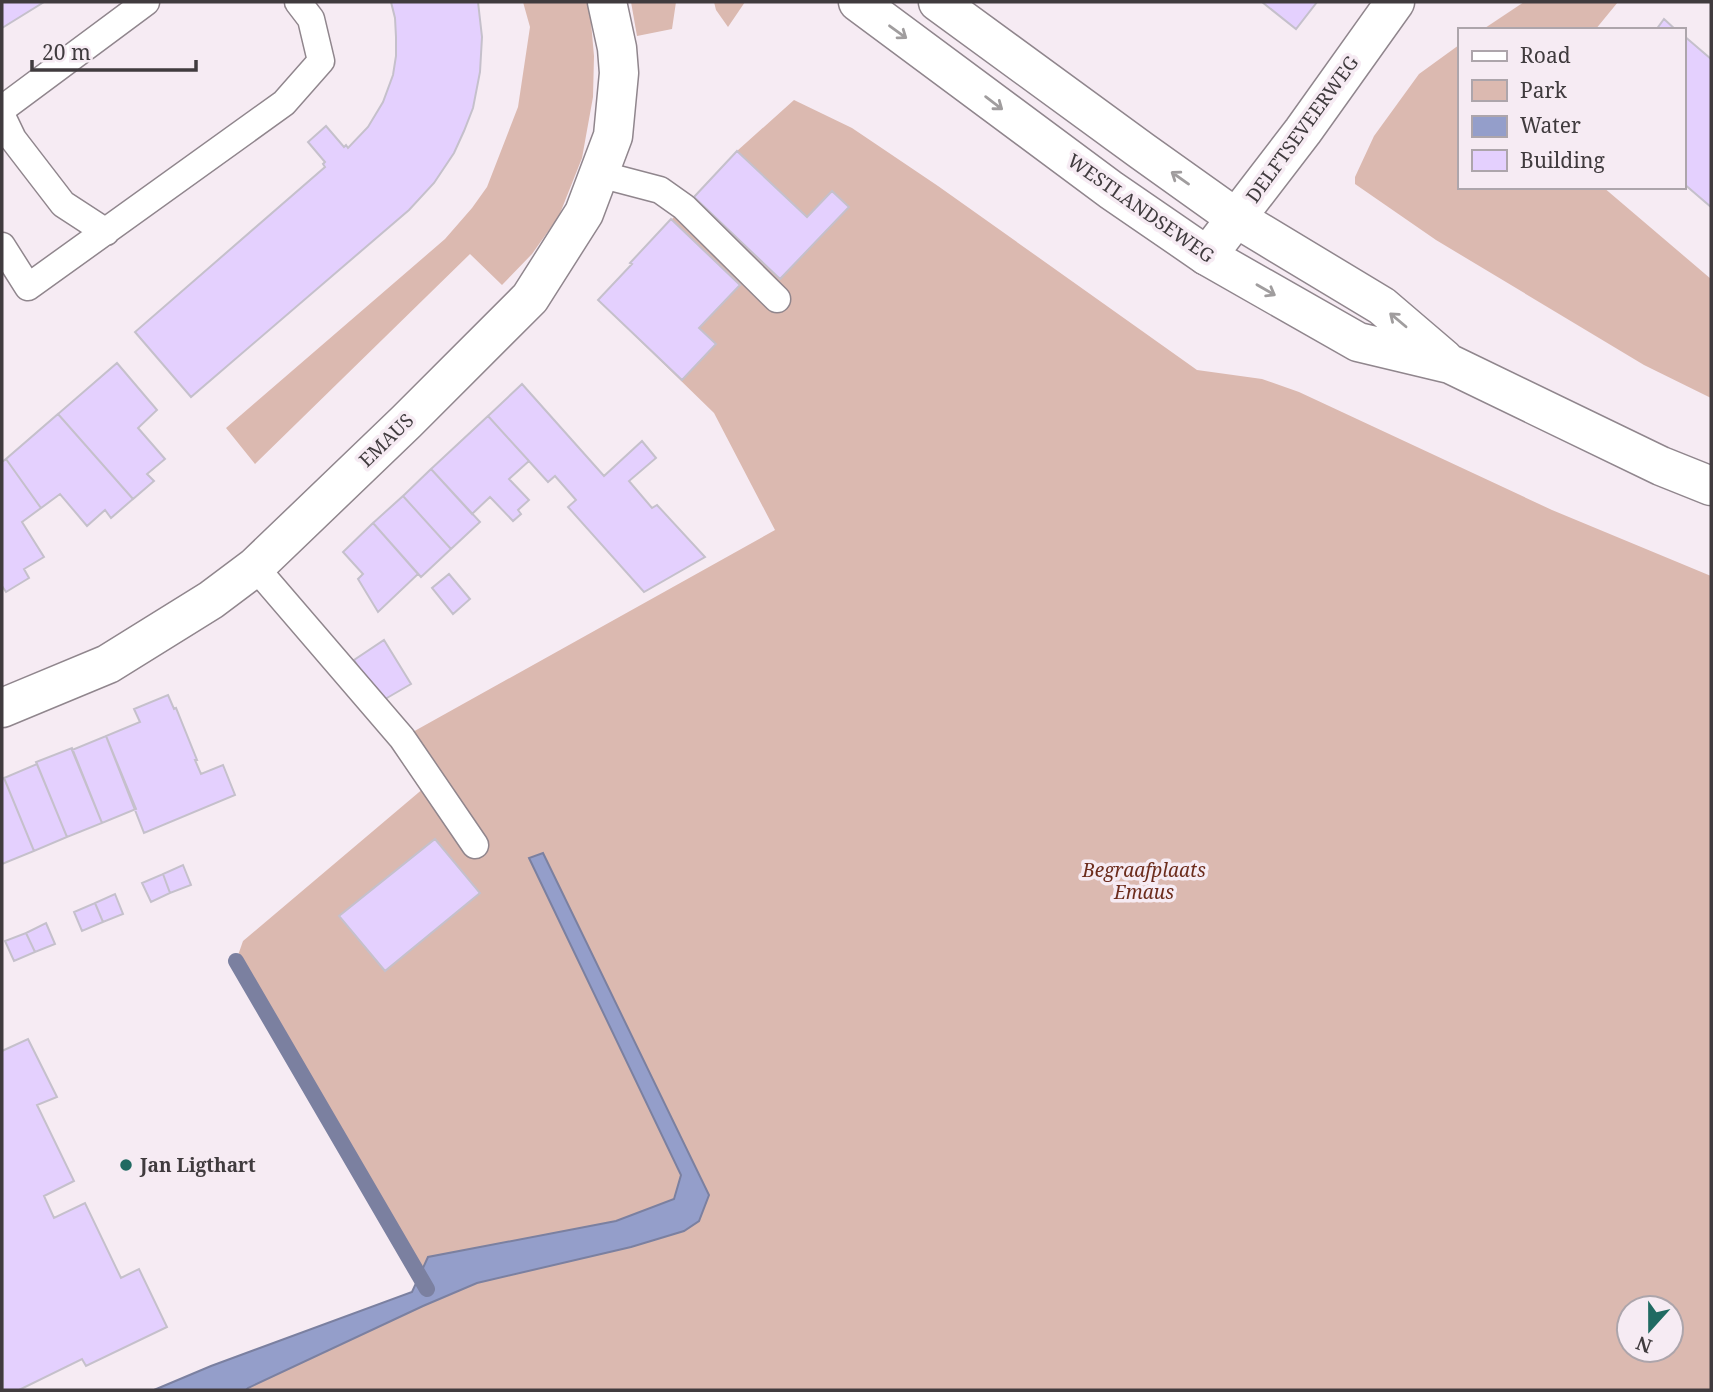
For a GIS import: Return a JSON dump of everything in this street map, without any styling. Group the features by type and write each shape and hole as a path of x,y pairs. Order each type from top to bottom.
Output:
{"main road":[{"name":"EMAUS","path":"2,708 108,664 211,600 256,567 530,298 584,214 613,136 619,79 617,48 607,2"},
{"name":"WESTLANDSEWEG","path":"858,2 1111,190 1207,256 1358,342 1450,364 1661,466 1711,486"},
{"name":"WESTLANDSEWEG","path":"938,2 1236,218 1382,306 1450,364"},
{"name":"DELFTSEVEERWEG","path":"1207,256 1303,131 1395,2"}],"lane":[{"path":"2,109 146,2"},
{"path":"2,246 28,287 284,103 321,61 311,19 298,2"},
{"path":"6,134 63,204 106,232"},
{"path":"599,174 660,190 684,207 777,299"},
{"path":"256,567 402,738 475,845"}],"green space":[{"path":"523,2 587,2 590,11 594,56 593,97 582,158 559,216 532,254 502,285 470,254 255,464 226,428 445,239 487,187 518,107 530,27"},
{"path":"631,2 676,2 672,29 637,36"},
{"path":"714,2 745,2 728,27 716,10"},
{"path":"1524,2 1618,2 1597,28 1485,28"},
{"path":"1458,46 1458,189 1605,189 1711,279 1711,398 1644,365 1436,240 1355,184 1355,177 1374,136 1419,74"},
{"name":"Begraafplaats Emaus","path":"794,100 852,128 1197,370 1262,379 1299,392 1552,510 1711,576 1711,1390 246,1390 427,1289 236,961 243,941 431,782 402,738 775,530 714,413 598,300 632,265 630,263 737,151"}],"water":[{"path":"543,853 709,1195 699,1221 684,1231 631,1247 477,1283 246,1390 154,1390 211,1366 412,1292 428,1257 616,1221 674,1199 681,1175 529,858"}],"building":[{"path":"2,2 44,2 2,28"},
{"path":"391,2 478,2 482,37 480,72 473,108 454,153 434,183 409,210 191,397 135,332 325,167 325,162 308,142 326,126 344,147 346,145 348,148 368,127 383,102 393,75 396,37"},
{"path":"1262,2 1317,2 1296,29"},
{"path":"1664,19 1674,28 1657,28"},
{"path":"1685,37 1711,59 1711,207 1685,185"},
{"path":"737,151 807,217 832,191 849,207 780,279 694,197"},
{"path":"671,219 740,285 699,328 716,344 682,380 598,300"},
{"path":"117,363 157,410 138,428 165,459 147,474 154,481 133,499 58,414"},
{"path":"522,384 604,476 642,441 656,458 629,481 652,508 657,505 705,557 644,592 568,507 576,500 555,476 548,482 488,416"},
{"path":"58,414 133,499 111,518 105,510 87,526 60,494 41,508 6,459"},
{"path":"488,416 529,461 509,479 529,500 518,510 521,514 513,521 490,497 472,514 431,469"},
{"path":"6,459 41,508 22,522 44,557 24,569 29,578 6,592 2,586 2,462"},
{"path":"431,469 480,522 451,549 403,496"},
{"path":"403,496 451,549 421,577 373,523"},
{"path":"373,523 418,574 378,612 358,579 363,574 343,552"},
{"path":"449,574 470,599 453,614 432,588"},
{"path":"384,640 411,684 380,702 354,660"},
{"path":"168,695 174,709 176,708 201,774 223,765 235,795 144,833 106,736 140,722 134,709"},
{"path":"106,736 136,809 102,823 72,750"},
{"path":"72,748 102,823 67,837 36,762"},
{"path":"37,764 67,837 34,851 4,778"},
{"path":"4,778 34,851 2,864 2,779"},
{"path":"435,839 480,893 385,971 339,916"},
{"path":"183,865 191,885 170,893 163,874"},
{"path":"163,874 170,893 151,902 142,883"},
{"path":"115,894 123,914 103,922 95,903"},
{"path":"95,903 103,922 82,931 74,912"},
{"path":"46,923 55,944 35,952 26,933"},
{"path":"26,933 35,952 14,961 5,941"},
{"path":"28,1039 57,1097 37,1105 74,1181 44,1196 54,1218 85,1203 121,1278 139,1269 167,1327 86,1366 82,1359 19,1390 3,1390 2,1051"}],"waterway":[{"path":"236,961 427,1289"}],"place":[{"name":"Jan Ligthart","path":"126,1165"}]}
